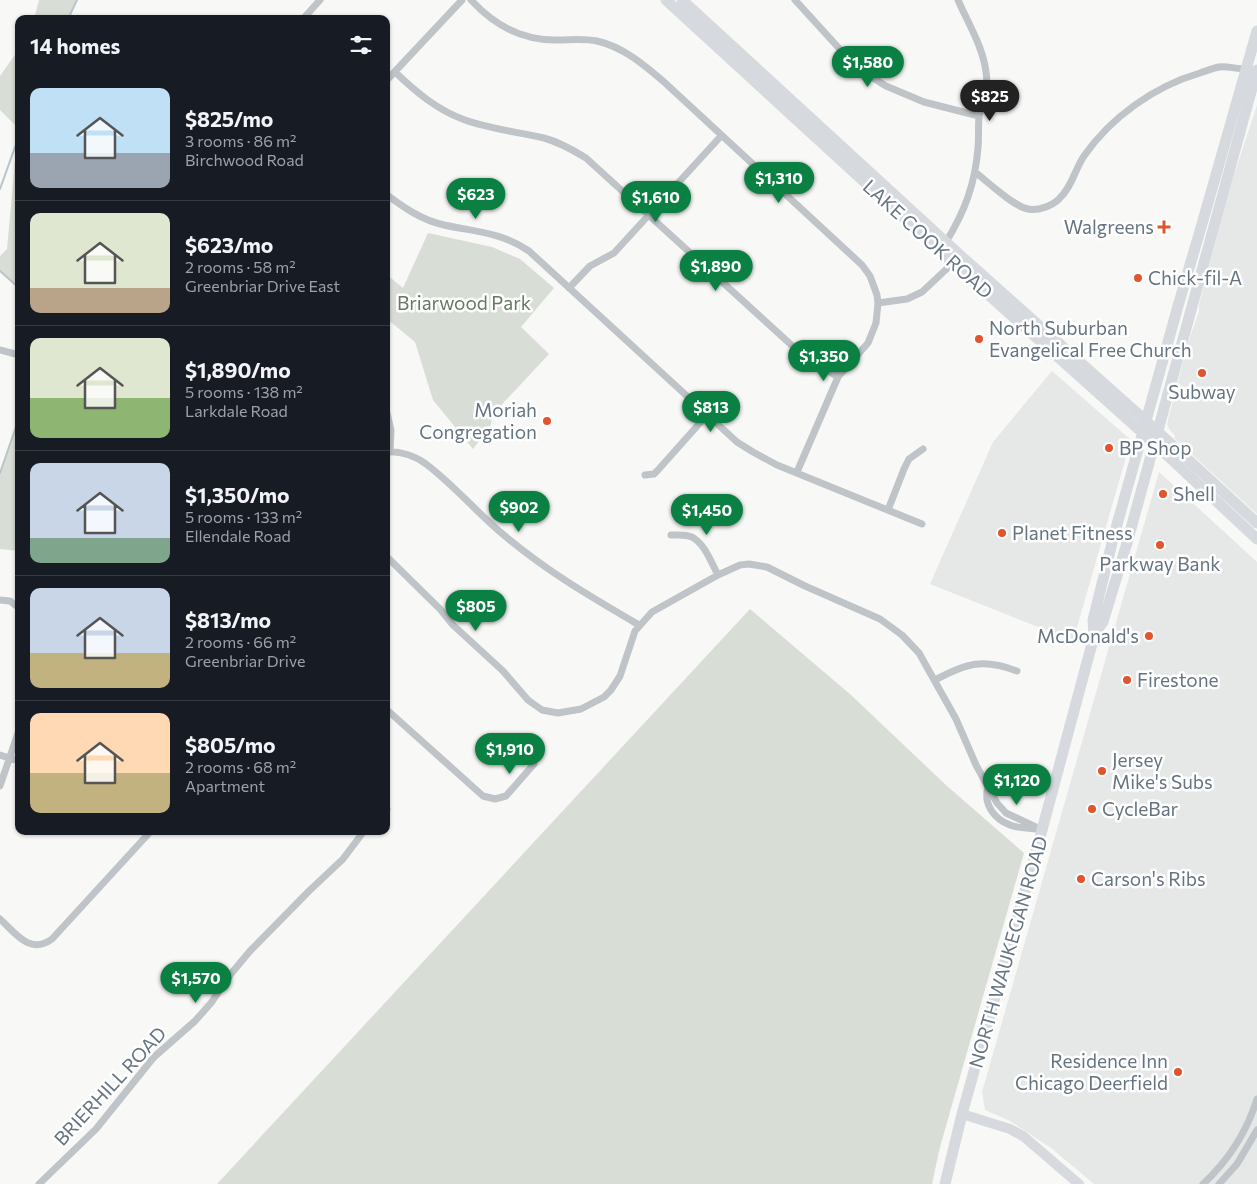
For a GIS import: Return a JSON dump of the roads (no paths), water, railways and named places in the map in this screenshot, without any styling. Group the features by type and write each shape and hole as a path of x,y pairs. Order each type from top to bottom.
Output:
{"main road":[{"name":"LAKE COOK ROAD","path":"666,0 957,259 1146,421 1257,523"},
{"name":"LAKE COOK ROAD","path":"682,0 946,242 957,259 1257,539"},
{"path":"1251,69 1257,30"},
{"name":"NORTH WAUKEGAN ROAD","path":"945,1184 962,1114 1042,830 1094,634 1093,620 1142,433 1251,69"},
{"name":"NORTH WAUKEGAN ROAD","path":"1094,634 1104,622 1154,443 1251,69"}],"street":[{"path":"307,15 320,0"},
{"path":"390,77 462,0"},
{"path":"470,0 494,21 508,29 540,39 585,39 599,41 617,48 650,70 862,265 874,286 878,303 876,323 868,343 838,377 797,472"},
{"path":"795,0 857,68 879,82 924,102 979,116"},
{"path":"946,242 961,217 968,199 975,172 979,116 985,96 986,72 979,47 958,0"},
{"path":"975,172 1016,204 1028,209 1043,208 1058,200 1067,189 1083,157 1100,135 1127,111 1156,92 1183,78 1219,67 1251,69"},
{"path":"395,72 425,99 463,120 482,126 545,139 560,144 586,158 798,352 838,377"},
{"path":"569,288 590,266 614,253 722,136"},
{"path":"390,197 423,218 443,225 500,236 517,243 529,251 737,442 777,465 922,524"},
{"path":"878,303 907,299 922,292 957,259"},
{"path":"0,350 15,354"},
{"path":"645,475 654,474 707,415"},
{"path":"888,510 909,459 923,449"},
{"path":"390,452 408,455 426,464 504,536 546,568 575,588 639,625"},
{"path":"671,535 692,537 705,550 718,575"},
{"path":"390,560 410,578 453,625 503,671 528,700 542,710 558,713 582,709 604,697 616,684 635,631 652,612 718,575 740,565 749,564 767,567 880,619 891,625 914,646 956,719 988,787 985,796 988,806 1004,822 1012,826 1042,830"},
{"path":"0,600 10,601 15,605"},
{"path":"935,680 954,670 972,664 994,664 1017,671"},
{"path":"390,713 479,794 491,798 506,796 534,764"},
{"path":"0,786 15,741"},
{"path":"0,755 15,760"},
{"path":"0,919 25,942 36,946 46,944 147,835"},
{"name":"BRIERHILL ROAD","path":"39,1184 96,1129 154,1057 195,1021 211,1004 230,975 250,951 343,859 361,835"},
{"path":"1203,1184 1227,1157 1236,1143 1250,1119 1257,1099"},
{"path":"962,1114 1010,1129 1023,1136 1079,1184"},
{"path":"1219,1184 1237,1164 1257,1130"}],"waterway":[{"path":"70,15 77,0"},
{"path":"0,189 15,147"},
{"path":"0,271 15,284"},
{"path":"0,473 15,430"}],"place":[{"name":"Walgreens","path":"1164,227"},
{"name":"Chick-fil-A","path":"1138,278"},
{"name":"North Suburban Evangelical Free Church","path":"979,339"},
{"name":"Subway","path":"1202,373"},
{"name":"Moriah Congregation","path":"547,421"},
{"name":"BP Shop","path":"1109,448"},
{"name":"Shell","path":"1163,494"},
{"name":"Planet Fitness","path":"1002,533"},
{"name":"Parkway Bank","path":"1160,545"},
{"name":"McDonald's","path":"1149,636"},
{"name":"Firestone","path":"1127,680"},
{"name":"Jersey Mike's Subs","path":"1102,771"},
{"name":"CycleBar","path":"1092,809"},
{"name":"Carson's Ribs","path":"1081,879"},
{"name":"Residence Inn Chicago Deerfield","path":"1178,1072"}],"park label":[{"name":"Briarwood Park","path":"464,303"}]}
